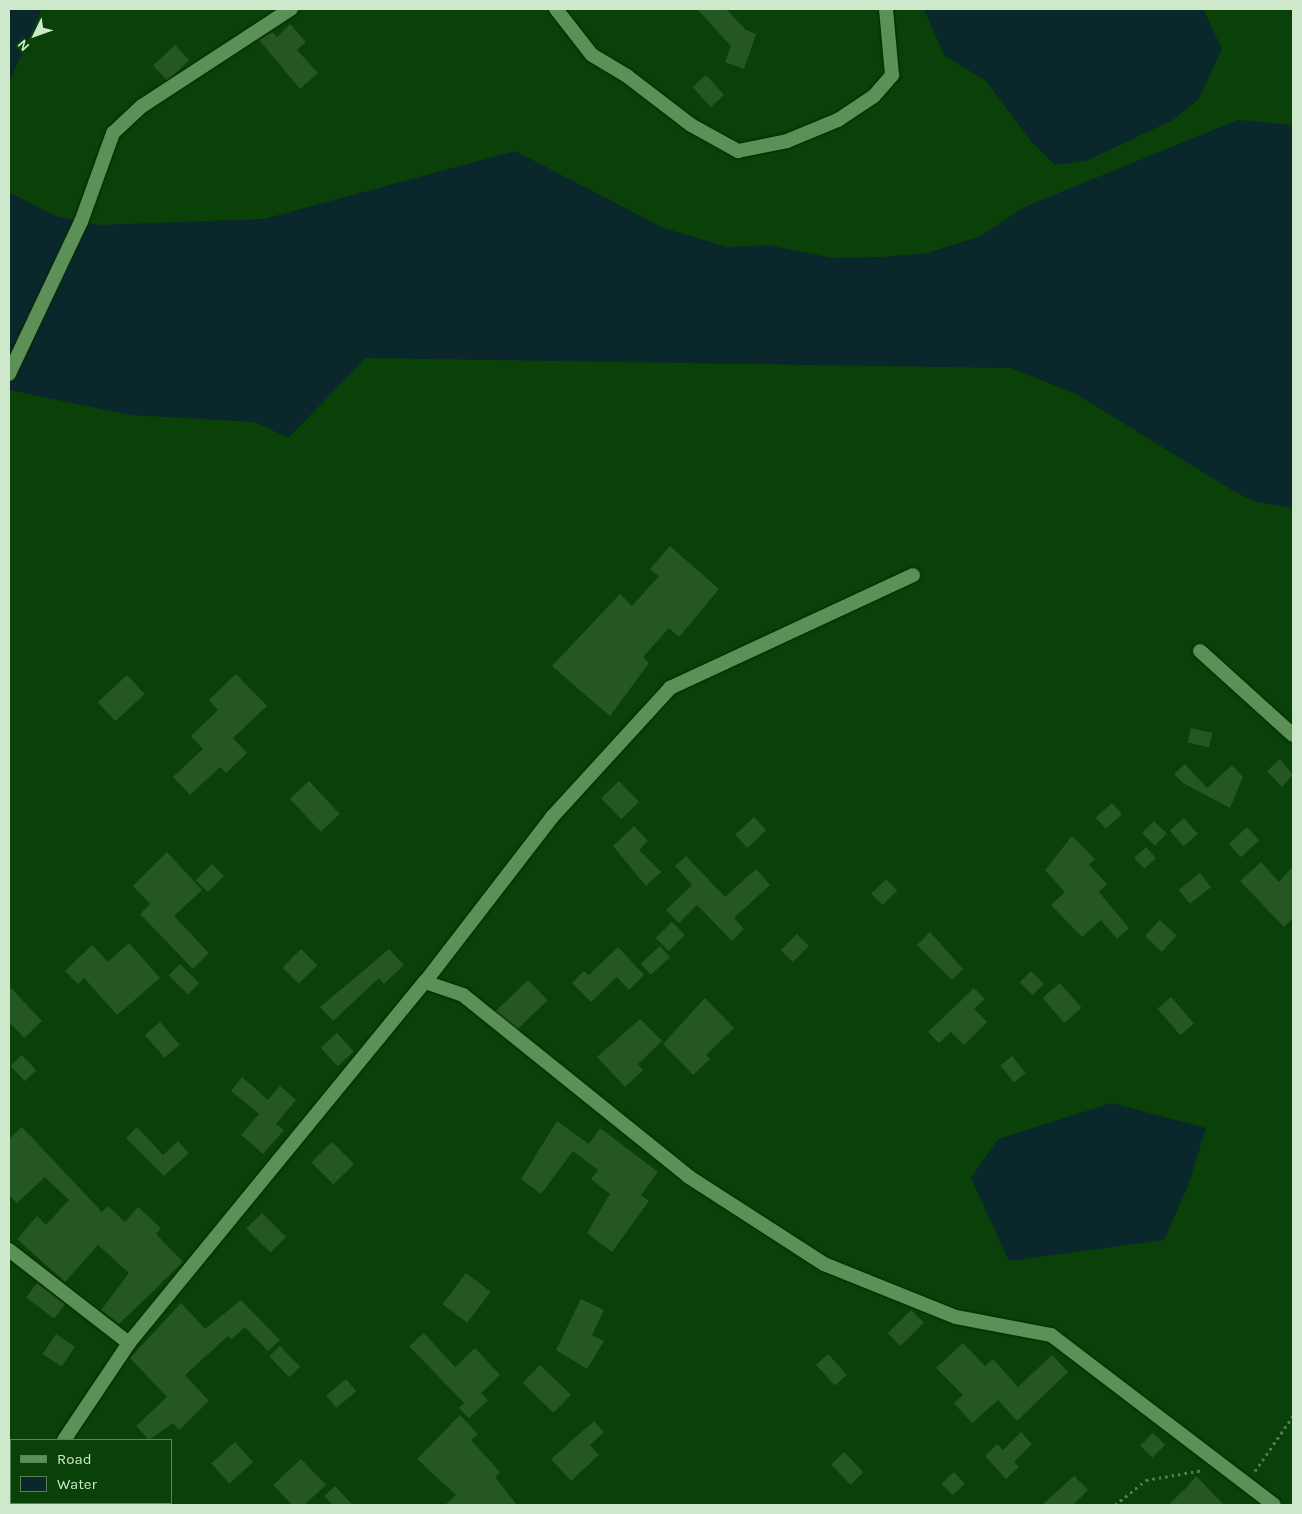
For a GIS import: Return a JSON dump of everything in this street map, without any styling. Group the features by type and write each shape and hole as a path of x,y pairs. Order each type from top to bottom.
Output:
{"street":[{"path":"9,374 59,272 113,133 142,106 291,9"},
{"path":"556,9 592,55 627,76 691,125 738,150 787,141 838,120 874,96 892,75 886,9"},
{"path":"65,1439 129,1343 425,982 552,816 670,688 913,575"},
{"path":"1200,651 1293,735"},
{"path":"425,982 463,996 689,1177 824,1264 956,1317 1052,1335 1274,1505"},
{"path":"9,1250 129,1343"}],"water":[{"path":"9,9 42,9 9,82"},
{"path":"924,9 1203,9 1222,49 1198,100 1171,121 1086,161 1055,165 1030,140 986,81 944,55"},
{"path":"1238,120 1293,125 1293,508 1256,502 1235,492 1076,394 1011,368 366,358 288,438 255,422 130,415 9,390 9,192 56,216 99,225 264,219 515,151 664,228 727,247 768,245 833,258 883,257 927,253 981,236 1024,207"},
{"path":"1112,1103 1206,1128 1188,1186 1164,1240 1009,1261 971,1178 998,1139"}],"building":[{"path":"697,9 726,9 746,30 756,34 744,69 725,62 731,46"},
{"path":"290,24 306,42 297,50 318,73 300,89 259,40 272,32 277,37"},
{"path":"175,45 189,60 167,81 153,65"},
{"path":"706,75 724,95 711,107 693,87"},
{"path":"670,546 719,589 679,637 669,628 643,657 649,663 610,716 552,666 620,594 632,606 659,576 650,569"},
{"path":"236,674 267,706 233,738 247,753 226,773 220,767 190,795 173,777 203,749 191,736 218,710 209,700"},
{"path":"127,675 145,694 115,721 98,702"},
{"path":"1191,728 1212,733 1209,748 1188,743"},
{"path":"1280,759 1293,775 1282,787 1267,771"},
{"path":"1185,764 1207,788 1232,765 1243,777 1230,808 1183,783 1174,774"},
{"path":"309,781 340,814 321,832 290,799"},
{"path":"619,781 639,802 621,819 601,798"},
{"path":"1112,803 1122,814 1106,829 1096,818"},
{"path":"754,817 766,830 747,848 735,835"},
{"path":"1184,818 1198,834 1183,846 1170,830"},
{"path":"1154,821 1167,834 1155,846 1142,833"},
{"path":"634,826 648,841 639,850 661,872 646,886 613,846"},
{"path":"1247,827 1259,840 1241,857 1229,844"},
{"path":"1072,836 1095,859 1089,865 1107,884 1099,892 1129,928 1117,939 1101,920 1082,937 1051,905 1065,892 1045,870"},
{"path":"1146,847 1156,858 1144,869 1134,858"},
{"path":"167,852 202,890 174,916 209,953 193,969 140,914 150,904 133,886"},
{"path":"686,856 725,897 756,869 770,885 734,918 744,929 732,941 697,905 679,923 666,910 692,885 675,866"},
{"path":"1261,862 1279,882 1293,866 1293,918 1284,927 1240,881"},
{"path":"212,864 224,876 208,892 196,880"},
{"path":"1200,873 1211,887 1190,904 1179,890"},
{"path":"886,879 897,890 882,905 871,894"},
{"path":"1160,920 1177,936 1162,952 1145,936"},
{"path":"672,922 685,935 668,951 656,938"},
{"path":"930,932 963,969 952,980 917,945"},
{"path":"797,934 809,946 793,962 781,950"},
{"path":"129,943 160,978 117,1015 84,978 78,984 65,971 92,945 108,962"},
{"path":"660,946 670,957 651,975 641,963"},
{"path":"618,947 644,975 629,990 617,977 591,1002 572,983 584,971 589,975"},
{"path":"301,949 317,965 299,984 283,967"},
{"path":"389,949 404,965 384,984 379,978 333,1021 320,1007"},
{"path":"180,964 199,983 188,994 169,975"},
{"path":"1031,971 1044,984 1032,995 1020,982"},
{"path":"528,980 547,1000 515,1031 496,1011"},
{"path":"1060,983 1082,1008 1064,1023 1043,998"},
{"path":"9,986 42,1021 24,1038 9,1022"},
{"path":"974,988 985,999 974,1009 987,1022 964,1045 951,1032 939,1043 928,1032"},
{"path":"1171,997 1194,1023 1180,1035 1157,1009"},
{"path":"705,998 734,1028 706,1055 710,1059 693,1075 663,1044"},
{"path":"640,1019 662,1041 638,1064 643,1070 625,1087 597,1057"},
{"path":"160,1022 180,1045 165,1058 145,1035"},
{"path":"337,1033 354,1052 337,1066 321,1048"},
{"path":"22,1055 36,1070 25,1081 10,1066"},
{"path":"1012,1056 1026,1073 1014,1083 1000,1065"},
{"path":"242,1077 268,1100 280,1086 296,1100 276,1124 284,1130 263,1154 241,1135 259,1114 231,1091"},
{"path":"557,1121 589,1144 600,1128 658,1172 641,1195 649,1201 612,1252 587,1233 610,1194 591,1179 598,1170 573,1151 541,1194 521,1179"},
{"path":"22,1127 102,1212 108,1206 125,1222 138,1207 161,1228 156,1234 183,1262 119,1324 101,1310 129,1273 98,1245 65,1282 17,1239 37,1216 46,1225 69,1200 45,1177 17,1203 9,1195 9,1139"},
{"path":"137,1127 163,1155 178,1141 189,1153 164,1176 126,1138"},
{"path":"332,1142 354,1164 333,1184 311,1163"},
{"path":"262,1213 286,1237 270,1253 246,1229"},
{"path":"466,1273 491,1292 467,1323 443,1304"},
{"path":"37,1283 65,1304 54,1318 26,1297"},
{"path":"581,1299 604,1310 592,1335 604,1341 587,1369 556,1350"},
{"path":"241,1300 280,1340 268,1351 245,1327 232,1339 228,1336 185,1375 209,1401 179,1430 173,1423 148,1439 136,1426 167,1397 130,1358 181,1303 205,1329"},
{"path":"911,1310 924,1323 900,1346 888,1333"},
{"path":"424,1333 455,1367 475,1348 500,1375 481,1393 488,1400 469,1418 459,1408 464,1403 409,1346"},
{"path":"56,1334 75,1347 62,1367 43,1354"},
{"path":"963,1343 985,1366 993,1359 1018,1387 1052,1355 1068,1372 1017,1421 998,1400 972,1423 954,1403 963,1395 936,1368"},
{"path":"280,1346 300,1367 289,1377 269,1356"},
{"path":"828,1354 847,1375 835,1386 816,1365"},
{"path":"540,1365 571,1395 554,1413 523,1383"},
{"path":"346,1379 356,1391 336,1408 326,1396"},
{"path":"460,1415 478,1434 471,1440 500,1472 495,1477 517,1505 445,1505 456,1495 417,1459"},
{"path":"594,1421 604,1432 590,1445 599,1455 571,1481 551,1459"},
{"path":"1021,1432 1032,1444 1014,1462 1019,1467 1006,1479 985,1456 997,1444 1003,1450"},
{"path":"1153,1433 1165,1445 1152,1458 1140,1446"},
{"path":"235,1442 253,1462 229,1483 211,1463"},
{"path":"844,1452 863,1472 851,1485 831,1465"},
{"path":"301,1459 326,1485 304,1505 292,1505 273,1485"},
{"path":"954,1472 965,1484 952,1495 942,1484"},
{"path":"1074,1476 1088,1490 1073,1505 1042,1505"},
{"path":"1196,1476 1224,1505 1168,1505 1187,1487"},
{"path":"335,1486 353,1505 333,1505 324,1496"}]}
